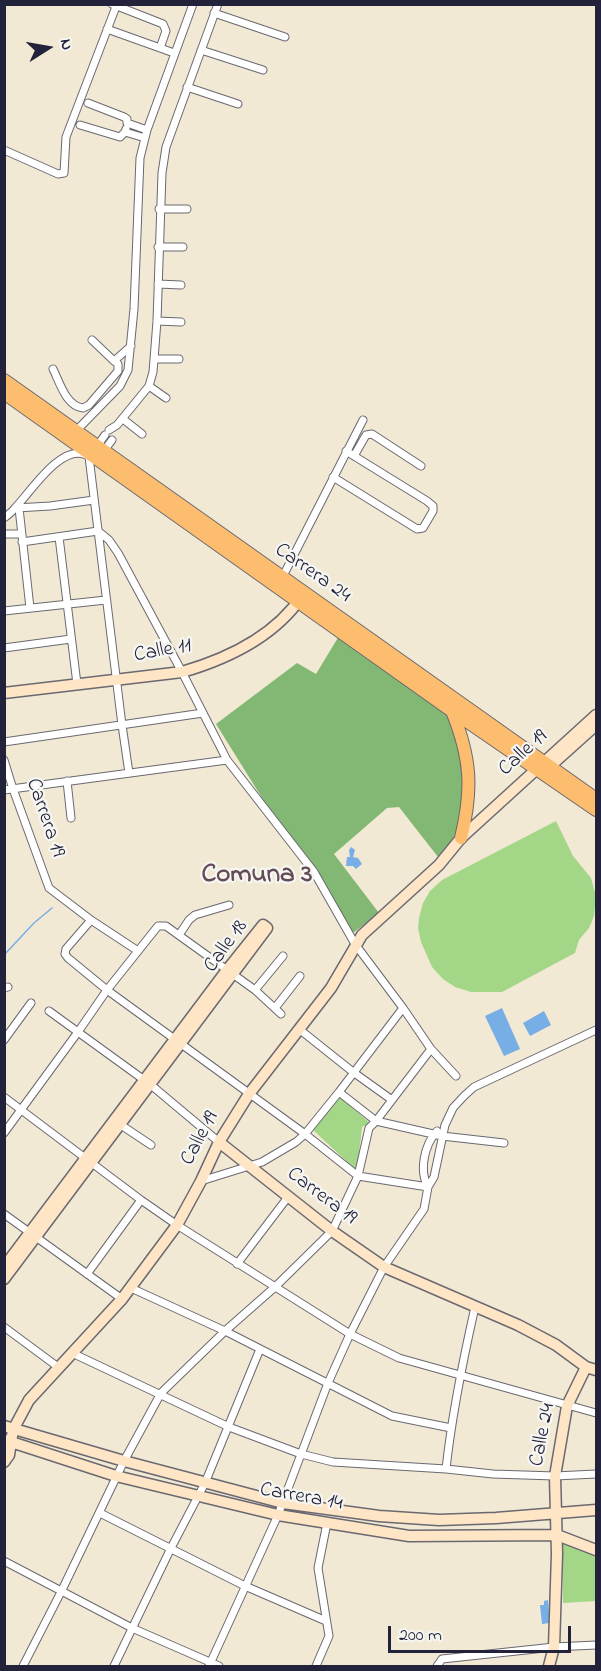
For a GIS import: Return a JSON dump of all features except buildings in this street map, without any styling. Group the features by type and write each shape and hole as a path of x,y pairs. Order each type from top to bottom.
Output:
{"main road":[{"name":"Carrera 24","path":"4,380 96,454 284,591 302,597 543,767 597,810"},
{"name":"Carrera 24","path":"4,393 73,435"},
{"name":"Carrera 24","path":"96,454 282,576 302,597 452,711 597,799"},
{"path":"452,711 462,735 470,787 467,813 457,843"}],"street":[{"path":"73,435 120,386 128,370 140,158 144,138 193,4"},
{"path":"129,773 94,500 96,454 149,386 153,372 157,321 159,209 166,147 218,4"},
{"path":"4,150 58,174 64,172 66,136 115,5 164,24 166,32 160,48"},
{"path":"214,13 285,37"},
{"path":"107,29 174,53"},
{"path":"163,39 177,45"},
{"path":"201,50 263,70"},
{"path":"187,87 238,104"},
{"path":"80,125 120,137 125,132 127,119 88,103"},
{"path":"127,123 147,130"},
{"path":"125,132 144,138"},
{"path":"159,209 187,209"},
{"path":"158,247 183,247"},
{"path":"158,284 181,285"},
{"path":"157,321 181,322"},
{"path":"53,369 69,400 75,406 83,408 88,405 118,371 119,366 92,340"},
{"path":"114,361 131,346"},
{"path":"155,358 179,359"},
{"path":"149,386 166,398"},
{"path":"123,419 142,434"},
{"path":"284,591 282,576 363,420"},
{"path":"354,456 366,435 372,434 422,466"},
{"path":"333,477 417,529 423,528 433,511 431,504 346,451"},
{"path":"4,518 17,508 44,473 67,456 79,453 96,454"},
{"path":"17,508 94,500"},
{"path":"17,508 30,608"},
{"path":"4,534 22,538 59,537 98,531 109,540 118,552 227,760 314,872 356,944 431,1049 456,1076"},
{"path":"59,537 77,684"},
{"name":"Calle 11","path":"4,693 182,672 213,662 260,638 284,618 302,597"},
{"path":"4,611 106,600"},
{"path":"4,648 71,639"},
{"path":"4,742 203,713"},
{"name":"Calle 19","path":"4,1462 9,1455 9,1428 29,1400 122,1299 177,1225 219,1142 249,1094 331,988 362,935 439,865 457,843 505,802 597,715"},
{"name":"Calle 19","path":"543,767 597,725"},
{"name":"Carrera 19","path":"4,760 9,789 49,888 91,920"},
{"path":"9,789 227,760"},
{"path":"67,782 71,818"},
{"path":"179,935 195,915 229,905"},
{"path":"138,951 91,920 66,948 65,954 107,990 305,1134 358,1176 428,1187"},
{"path":"4,1133 107,990 155,928 163,925 179,935 255,990 278,1011 300,976"},
{"path":"255,990 283,956"},
{"name":"Calle 18","path":"4,1267 33,1234 89,1161 230,972"},
{"path":"4,1040 31,1003"},
{"path":"201,1181 250,1166 296,1142 339,1092 403,1008"},
{"name":"Carrera 19","path":"50,1011 148,1083 332,1231 384,1267 518,1326 556,1345 591,1369"},
{"path":"299,1029 392,1100"},
{"path":"428,1187 423,1178 423,1164 430,1141 438,1135 453,1108 464,1096 474,1087 597,1030"},
{"path":"23,1666 116,1476 160,1394 332,1231 358,1176 369,1128 431,1049"},
{"name":"Calle 18","path":"89,1161 121,1125 148,1083"},
{"path":"339,1092 376,1121 438,1135 504,1143"},
{"path":"4,1097 177,1225 350,1334 399,1358 597,1413"},
{"path":"121,1125 151,1145"},
{"path":"210,1664 278,1515 328,1383 350,1334 384,1267 424,1209 428,1187 434,1178 438,1135"},
{"path":"237,1264 288,1197"},
{"path":"87,1274 141,1200"},
{"path":"4,1214 122,1299"},
{"name":"Calle 18","path":"4,1279 33,1234"},
{"path":"131,1288 225,1331 392,1416 451,1428"},
{"path":"446,1468 459,1375 475,1307"},
{"path":"4,1327 58,1367"},
{"path":"114,1666 205,1483 260,1349"},
{"path":"72,1353 229,1427 301,1454 333,1462 446,1468 493,1474 555,1476 597,1474"},
{"name":"Calle 24","path":"549,1666 554,1647 557,1535 555,1476 567,1406 591,1369"},
{"name":"Carrera 14","path":"9,1428 283,1503 380,1516 439,1520 597,1510"},
{"name":"Carrera 14","path":"8,1441 116,1476 278,1515 409,1536 557,1535 597,1550"},
{"path":"99,1513 245,1586 326,1621"},
{"path":"316,1666 329,1636 318,1568 327,1523"},
{"path":"4,1561 132,1628 219,1666"},
{"path":"437,1666 442,1659 554,1647 597,1645"}],"green space":[{"path":"339,636 448,715 461,743 466,786 463,815 452,841 438,857 399,807 387,808 334,854 379,913 353,933 312,866 277,822 216,724 297,663 316,674"},
{"path":"556,821 573,856 591,878 596,896 594,916 589,928 579,940 575,953 502,992 471,992 455,987 443,979 432,967 421,942 418,928 419,918 423,903 430,891 442,880"},
{"path":"339,1097 370,1123 362,1127 357,1171 313,1130"},
{"path":"563,1543 596,1553 596,1601 563,1603"}],"water":[{"path":"351,847 355,850 353,857 358,858 362,864 356,869 353,866 346,866"},
{"path":"502,1008 520,1049 504,1056 485,1016"},
{"path":"544,1011 551,1025 530,1036 523,1023"},
{"path":"548,1600 550,1623 542,1624 540,1605 544,1605 544,1601"}],"waterway":[{"path":"4,955 34,923 52,908"}],"district":[{"name":"Comuna 3","path":"257,877"}]}
